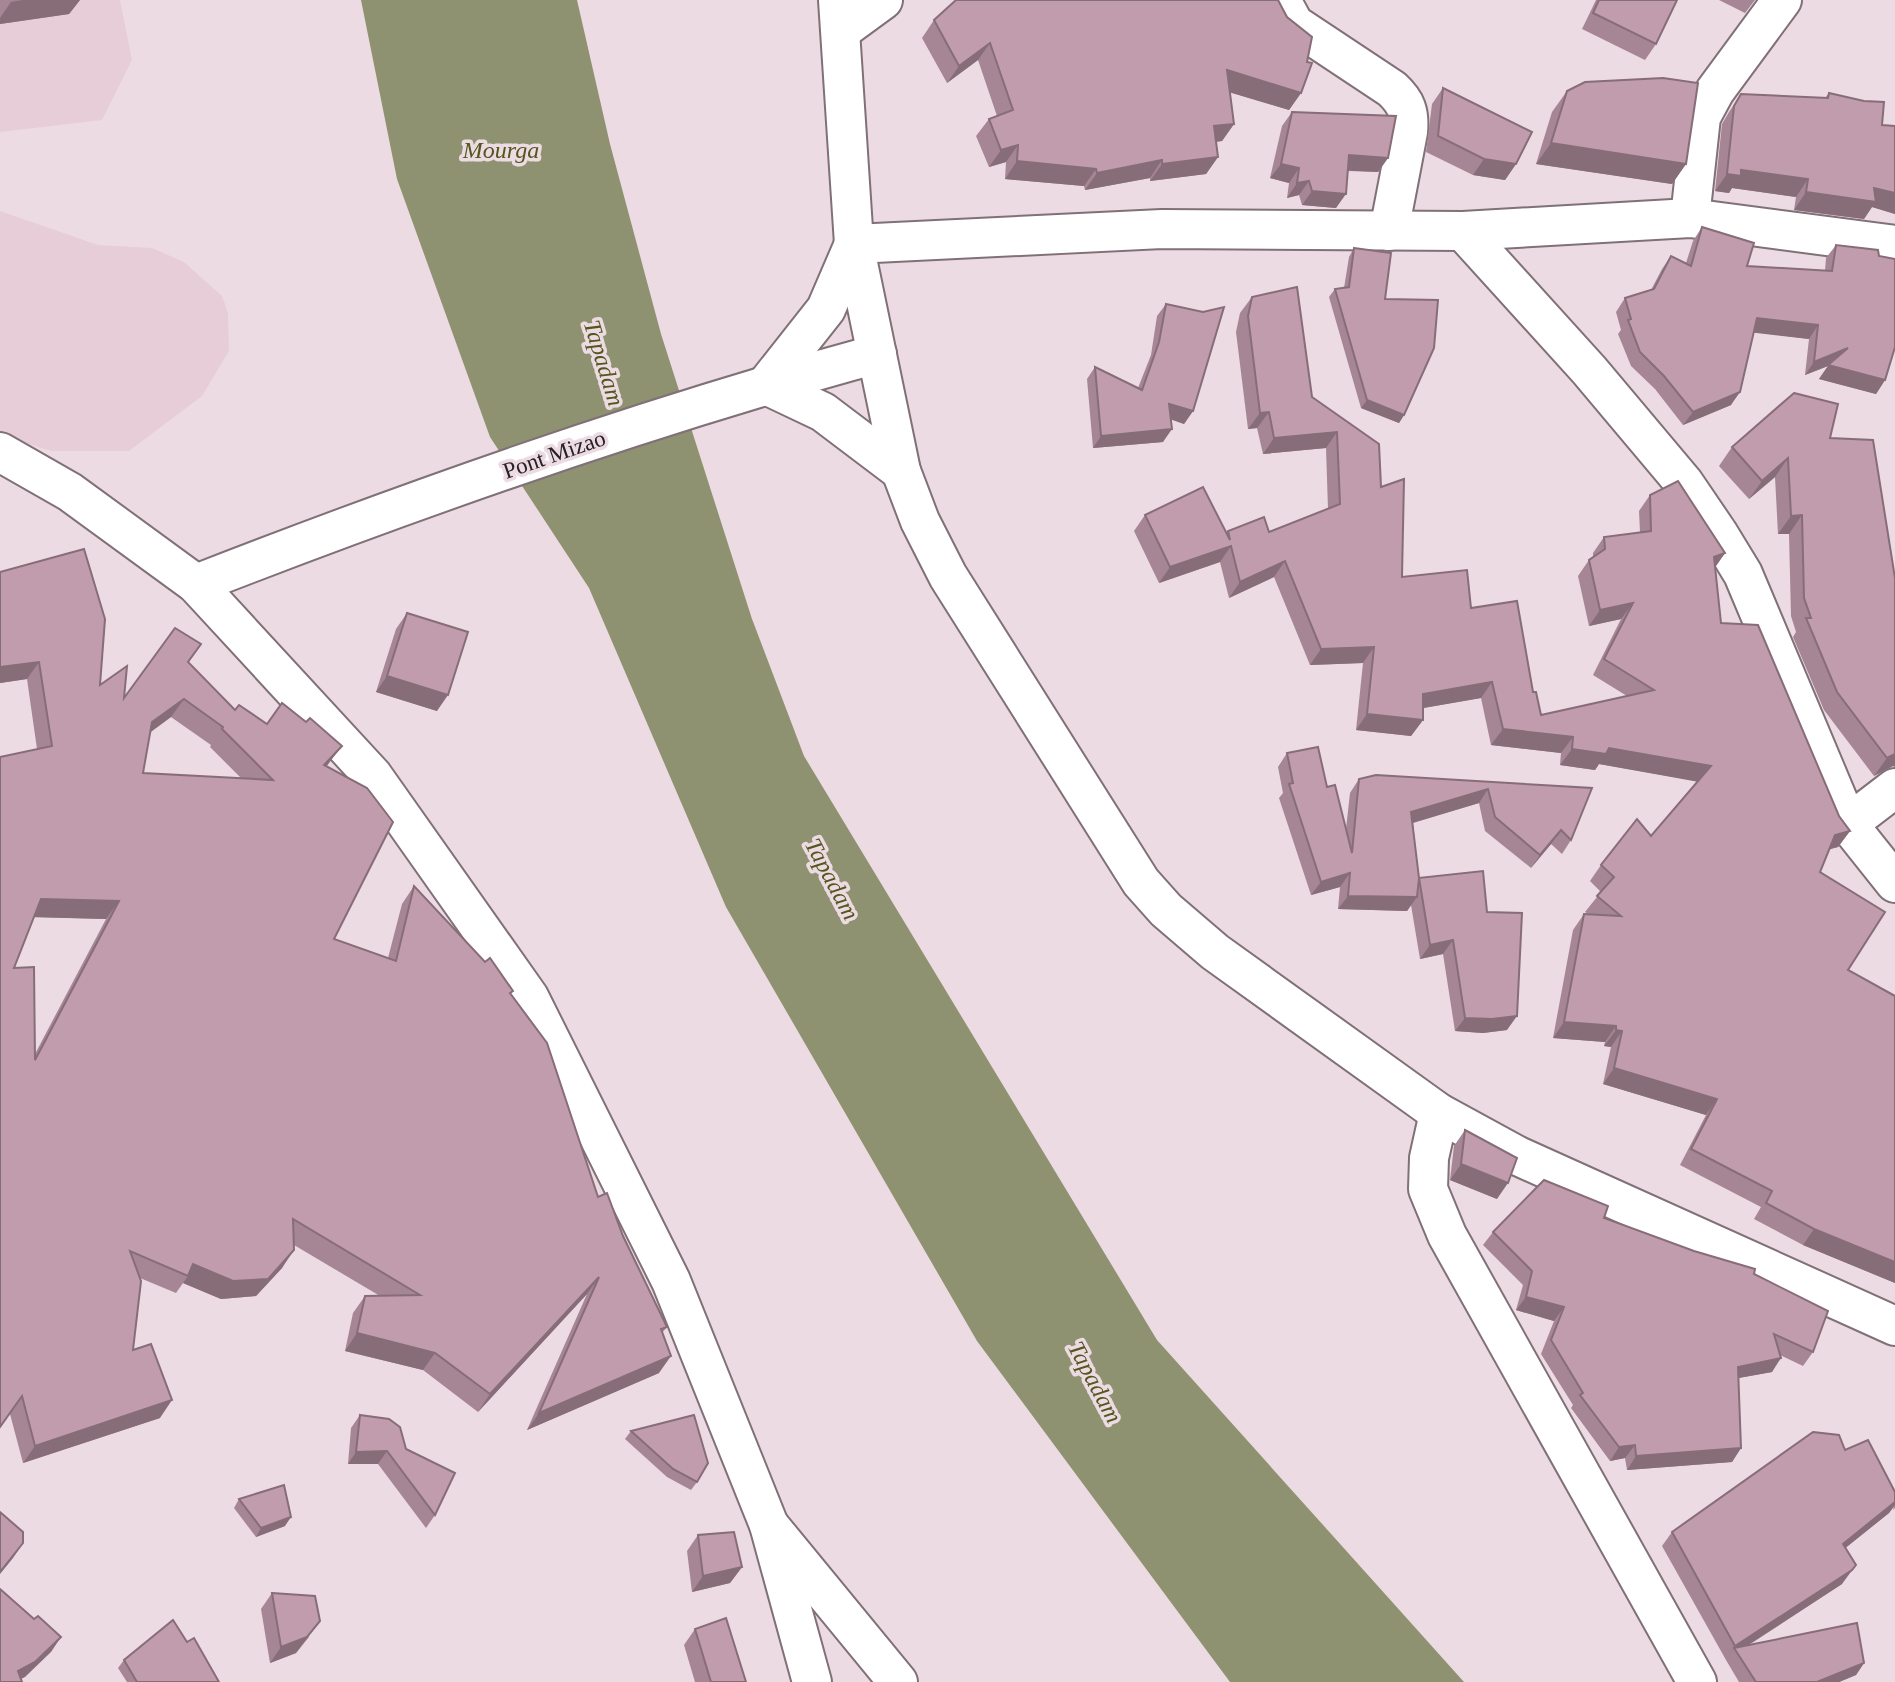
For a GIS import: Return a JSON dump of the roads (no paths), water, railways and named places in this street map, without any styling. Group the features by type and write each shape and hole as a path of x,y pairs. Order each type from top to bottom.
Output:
{"street":[{"path":"883,0 840,15 854,244 901,471 920,521 948,576 1141,882 1166,910 1215,952 1439,1113 1518,1156 1895,1326"},
{"path":"1281,0 1294,24 1392,89 1404,100 1410,116 1389,231"},
{"path":"1690,218 1701,117 1715,91 1782,0"},
{"path":"854,244 1163,229 1463,231 1690,218 1895,245"},
{"path":"1463,231 1589,370 1684,483 1718,533 1743,574 1848,824 1895,883"},
{"path":"854,244 826,310 749,389 823,412 901,471"},
{"name":"Pont Mizao","path":"196,584 376,514 749,389 877,354"},
{"path":"0,452 70,492 196,584 373,776 529,997 671,1281 769,1525 812,1682"},
{"path":"1848,824 1895,788"},
{"path":"1439,1113 1429,1158 1428,1189 1447,1235 1697,1682"},
{"path":"769,1525 898,1682"}],"water":[{"name":"Mourga","path":"361,0 577,0 610,144 661,334 752,619 804,756 1157,1340 1464,1682 1230,1682 977,1341 726,907 589,588 490,437 397,179"}],"water label":[{"name":"Tapadam","path":"604,363"},
{"name":"Tapadam","path":"832,879"},
{"name":"Tapadam","path":"1095,1382"}]}
